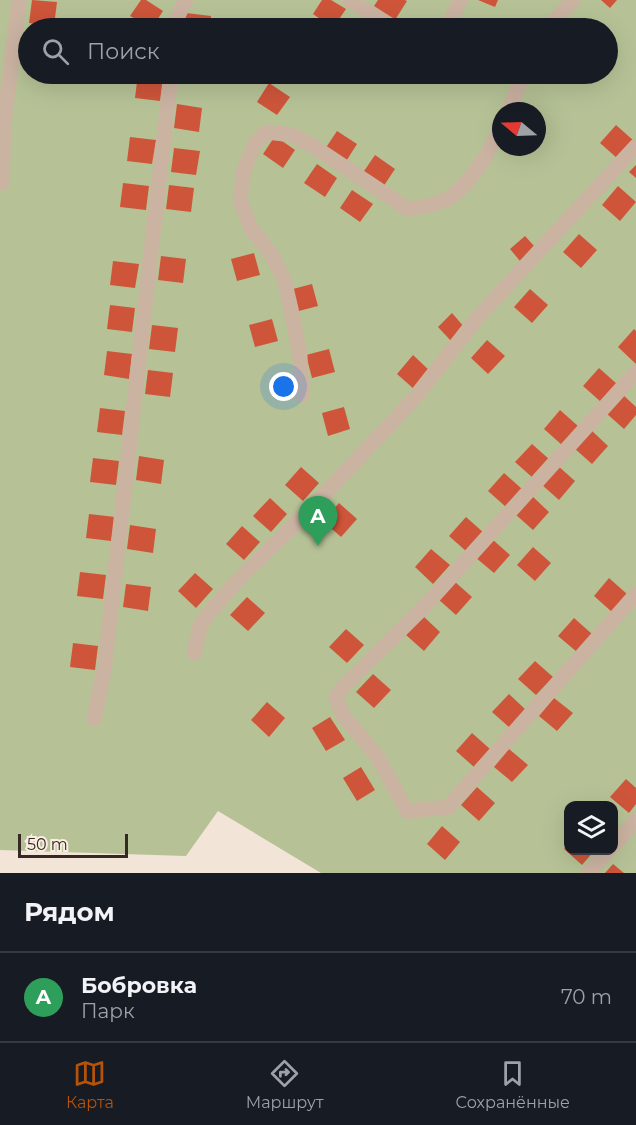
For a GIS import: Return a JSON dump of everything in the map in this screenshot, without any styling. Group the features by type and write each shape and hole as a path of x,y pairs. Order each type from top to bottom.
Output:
{"street":[{"path":"2,183 4,123 19,0"},
{"path":"177,18 186,0"},
{"path":"350,0 379,18"},
{"path":"452,18 460,0"},
{"path":"557,18 573,0"},
{"path":"94,719 104,671 170,84"},
{"path":"511,102 519,84"},
{"path":"302,395 300,356 284,279 270,252 251,229 240,199 244,170 255,143 267,132 292,135 313,146 408,209 444,201 460,189 487,155 492,145"},
{"path":"194,653 200,626 208,613 318,501 412,400 478,317 636,146"},
{"path":"636,372 424,607 344,686 336,697 343,715 377,756 407,811 449,807 636,594"},
{"path":"618,840 636,820"},
{"path":"589,873 605,855"}],"green space":[{"path":"0,0 636,0 636,873 321,873 218,811 186,856 0,850"}],"building":[{"path":"32,0 57,2 55,18 30,18"},
{"path":"141,0 146,0 163,11 158,18 130,16"},
{"path":"322,0 331,0 346,9 340,18 319,18 313,14"},
{"path":"378,0 407,1 396,18 392,18 374,6"},
{"path":"478,0 498,0 495,7"},
{"path":"601,0 617,0 610,8"},
{"path":"186,13 211,16 211,18 185,18"},
{"path":"137,84 162,84 160,101 135,98"},
{"path":"268,84 290,97 277,115 257,102"},
{"path":"177,104 202,108 199,132 174,128"},
{"path":"616,125 634,141 618,159 600,143"},
{"path":"337,131 357,144 345,163 325,149"},
{"path":"275,136 295,150 283,168 263,154"},
{"path":"130,137 156,140 152,164 127,161"},
{"path":"174,148 200,151 196,175 171,172"},
{"path":"375,155 395,169 383,187 362,174"},
{"path":"317,164 337,178 325,197 304,183"},
{"path":"636,165 636,178 629,172"},
{"path":"123,183 149,186 146,210 120,207"},
{"path":"169,185 194,188 191,212 166,209"},
{"path":"618,186 636,202 620,221 602,205"},
{"path":"352,190 373,204 360,222 340,208"},
{"path":"579,234 597,250 581,268 563,252"},
{"path":"525,236 535,247 520,261 510,249"},
{"path":"254,253 260,275 237,281 231,259"},
{"path":"161,256 186,259 183,283 158,280"},
{"path":"113,261 139,264 135,288 110,285"},
{"path":"312,284 318,306 295,312 289,290"},
{"path":"530,289 548,305 532,323 514,307"},
{"path":"110,305 135,308 132,332 107,329"},
{"path":"452,313 465,328 451,341 438,327"},
{"path":"272,319 278,341 255,347 249,325"},
{"path":"152,325 178,328 175,352 149,349"},
{"path":"634,329 636,331 636,364 618,347"},
{"path":"487,340 505,356 488,374 471,358"},
{"path":"329,349 335,372 312,378 306,355"},
{"path":"107,351 132,354 129,379 104,375"},
{"path":"413,355 431,372 415,390 397,374"},
{"path":"599,368 617,384 601,402 583,386"},
{"path":"148,370 173,373 170,397 145,394"},
{"path":"622,394 636,407 636,415 624,429 606,413"},
{"path":"344,407 350,429 328,436 322,413"},
{"path":"100,408 125,411 122,435 97,432"},
{"path":"560,410 578,426 562,445 544,429"},
{"path":"591,430 608,446 592,464 574,448"},
{"path":"532,444 550,460 533,478 515,462"},
{"path":"139,456 164,460 161,484 136,480"},
{"path":"93,458 119,461 116,485 90,482"},
{"path":"557,465 575,481 559,500 541,484"},
{"path":"301,467 319,483 303,501 285,485"},
{"path":"504,473 522,489 506,507 488,491"},
{"path":"531,495 549,512 533,530 515,514"},
{"path":"270,498 287,514 271,532 253,516"},
{"path":"339,503 357,519 341,537 323,521"},
{"path":"89,514 115,517 111,541 86,538"},
{"path":"466,517 484,533 467,552 449,536"},
{"path":"130,525 156,529 153,553 127,549"},
{"path":"242,526 260,542 244,560 226,544"},
{"path":"492,539 510,555 494,573 475,557"},
{"path":"533,547 551,563 535,581 517,565"},
{"path":"431,549 450,565 433,584 415,567"},
{"path":"80,572 106,575 103,599 77,596"},
{"path":"195,573 213,589 196,608 178,591"},
{"path":"609,578 627,594 612,612 594,596"},
{"path":"454,581 472,597 456,615 438,599"},
{"path":"126,584 151,587 148,611 123,607"},
{"path":"247,597 265,613 248,631 230,615"},
{"path":"423,616 440,632 424,651 406,635"},
{"path":"574,618 592,634 577,652 558,636"},
{"path":"346,629 364,645 347,663 329,647"},
{"path":"73,643 98,646 95,670 70,667"},
{"path":"535,661 553,677 536,695 518,679"},
{"path":"373,674 391,690 374,708 356,692"},
{"path":"509,694 526,710 510,728 492,712"},
{"path":"554,698 573,713 557,731 539,716"},
{"path":"267,702 285,718 269,737 251,720"},
{"path":"330,717 345,740 326,751 312,728"},
{"path":"472,733 490,749 474,767 456,751"},
{"path":"509,749 528,765 512,782 494,767"},
{"path":"361,767 375,790 357,801 343,778"},
{"path":"626,779 636,788 636,804 629,813 618,804 618,801 610,797"},
{"path":"477,787 495,803 479,821 461,805"},
{"path":"442,826 460,842 445,860 427,844"},
{"path":"571,855 591,855 582,865"},
{"path":"613,864 624,873 605,873"}],"place":[{"name":"Бобровка","path":"318,546"}]}
